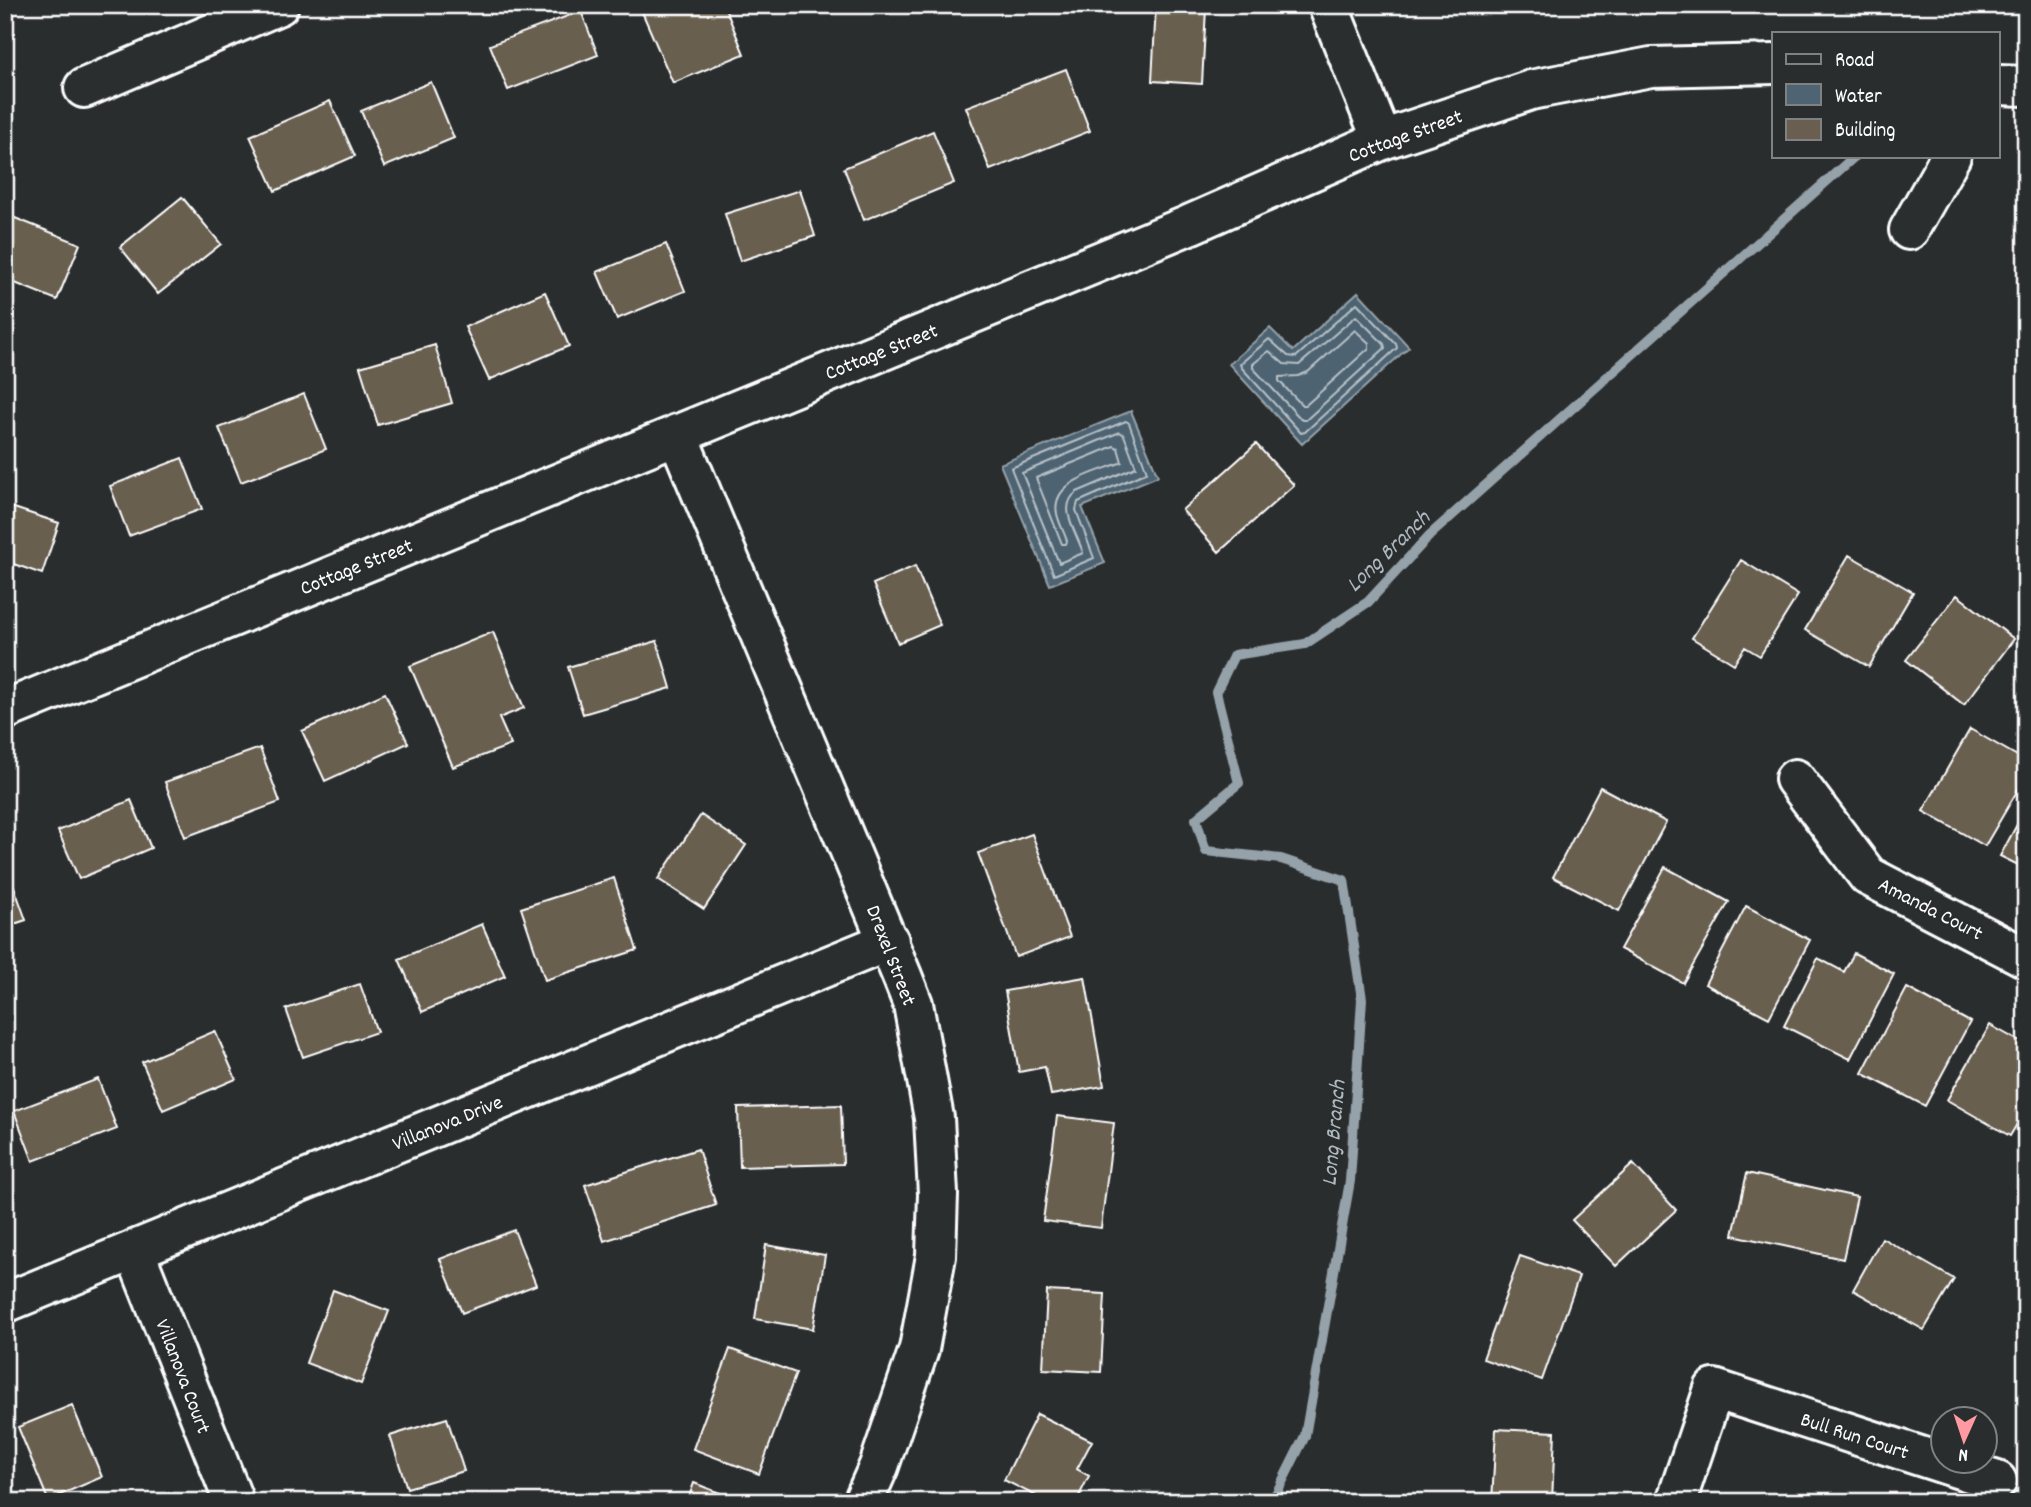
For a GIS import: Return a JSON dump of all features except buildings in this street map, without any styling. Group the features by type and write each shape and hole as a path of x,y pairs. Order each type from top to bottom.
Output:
{"street":[{"path":"84,88 279,5"},
{"path":"1328,5 1382,140"},
{"name":"Cottage Street","path":"5,710 1189,225 1382,140 1531,90 1651,67 1772,64"},
{"path":"2000,85 2026,86"},
{"path":"1909,230 1950,158"},
{"name":"Drexel Street","path":"677,434 913,1004 934,1118 938,1194 936,1256 919,1349 879,1466 863,1502"},
{"name":"Amanda Court","path":"1795,779 1868,876 2026,958"},
{"name":"Villanova Drive","path":"5,1303 889,941"},
{"name":"Villanova Court","path":"134,1250 234,1502"},
{"name":"Bull Run Court","path":"1676,1502 1714,1389 1997,1480"}],"water":[{"path":"1358,292 1409,347 1302,444 1229,364 1270,328 1293,351"},
{"path":"1131,411 1158,476 1082,507 1105,563 1050,585 1000,464"}],"waterway":[{"name":"Long Branch","path":"1272,1502 1305,1436 1350,1181 1362,999 1344,880 1281,859 1206,851 1196,819 1239,783 1216,692 1234,655 1305,644 1368,602 1430,535 1853,158"}]}
